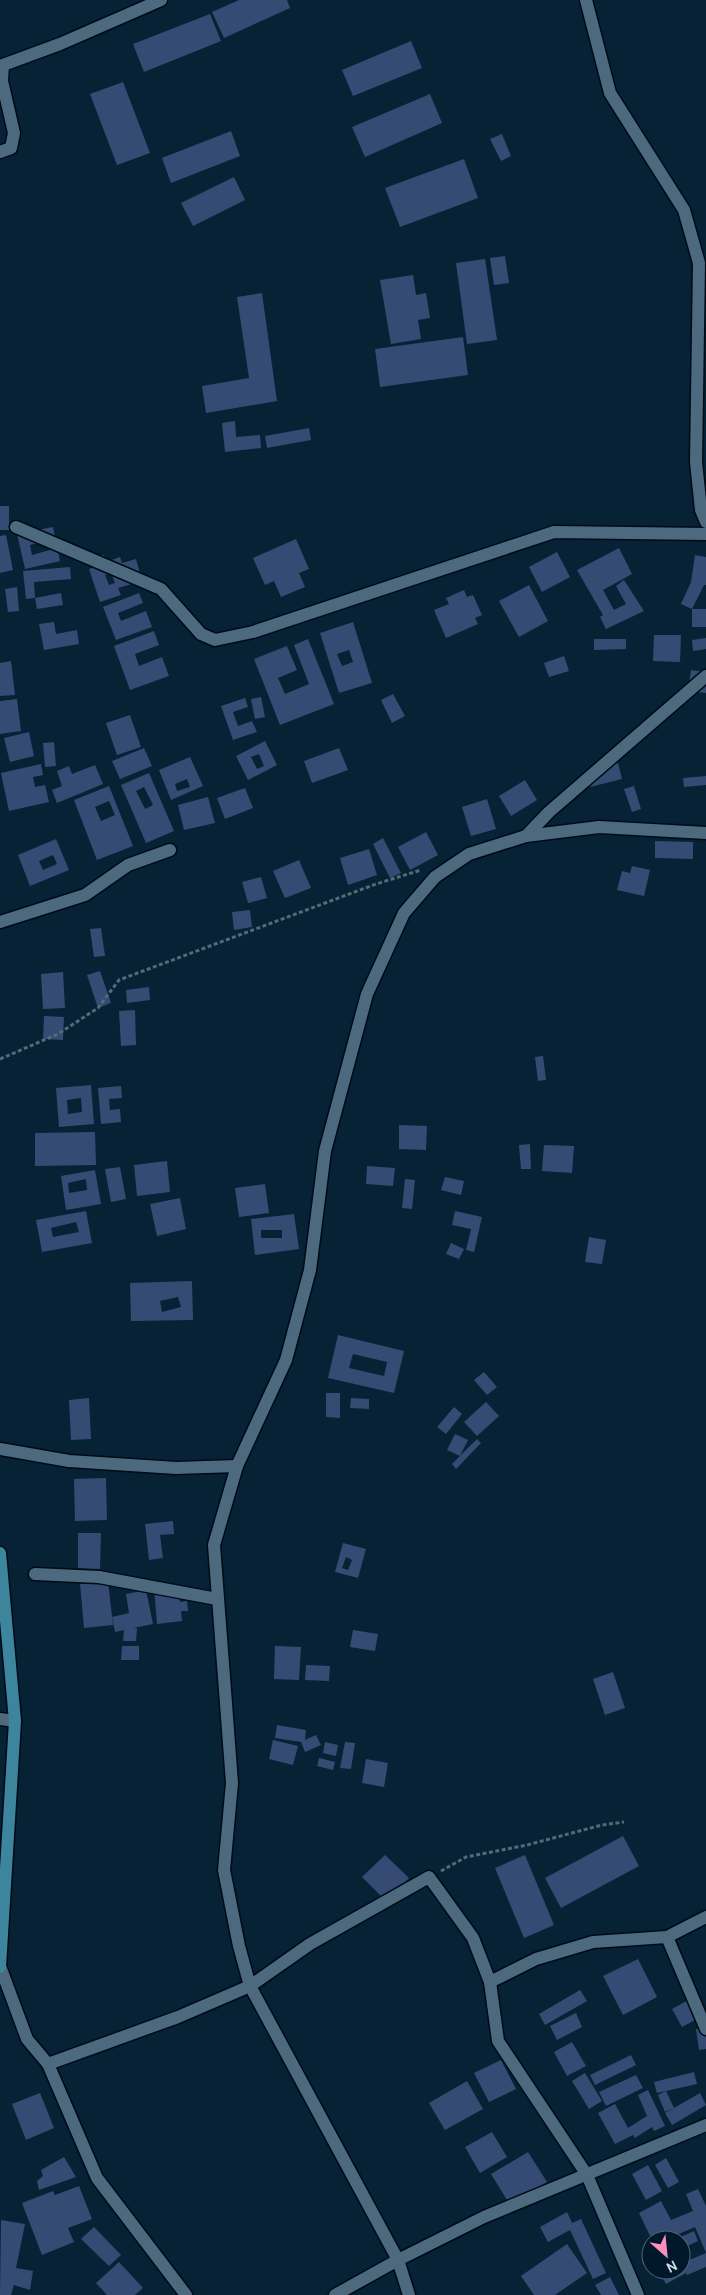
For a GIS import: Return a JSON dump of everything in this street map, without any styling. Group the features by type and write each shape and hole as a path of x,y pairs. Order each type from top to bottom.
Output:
{"main road":[{"path":"0,1553 15,1721 0,1966"}],"street":[{"path":"0,152 11,148 14,133 2,81 4,65 60,44 161,0"},
{"path":"586,0 610,93 684,210 699,263 696,462 701,510 706,522"},
{"path":"16,527 161,588 201,634 215,640 253,632 554,532 706,534"},
{"path":"526,836 549,812 706,676"},
{"path":"409,2295 398,2260 250,1986 239,1946 224,1870 232,1782 214,1545 237,1466 286,1360 310,1270 324,1151 367,994 404,913 435,877 469,854 526,836 599,827 706,833"},
{"path":"0,922 85,895 128,865 170,850"},
{"path":"0,1449 69,1461 176,1468 237,1466"},
{"path":"35,1574 99,1577 217,1599"},
{"path":"0,1719 15,1721"},
{"path":"48,2064 178,2017 250,1986 310,1944 429,1877 473,1938 490,1982 498,2040 587,2175 638,2295"},
{"path":"490,1982 536,1959 593,1942 667,1937 706,1917"},
{"path":"667,1937 706,2029"},
{"path":"0,1966 27,2039 48,2064 98,2178 186,2295"},
{"path":"335,2295 398,2260 484,2217 706,2125"}],"path":[{"path":"0,1059 58,1034 98,1008 119,980 376,884 423,869"},
{"path":"429,1877 466,1857 527,1845 602,1825 624,1822"}],"building":[{"path":"239,0 287,0 290,8 224,38 212,12"},
{"path":"210,14 221,41 144,72 133,44"},
{"path":"411,41 422,68 353,96 342,70"},
{"path":"123,82 150,153 117,165 90,94"},
{"path":"430,94 442,123 365,157 352,127"},
{"path":"231,131 240,156 171,183 162,158"},
{"path":"502,134 511,156 501,161 490,139"},
{"path":"464,159 478,198 400,227 385,188"},
{"path":"234,177 245,200 193,226 181,203"},
{"path":"505,256 509,283 494,285 490,258"},
{"path":"485,259 497,340 467,344 456,263"},
{"path":"413,275 416,295 426,293 430,318 418,320 421,339 391,344 380,280"},
{"path":"262,293 277,401 206,413 202,386 249,378 237,297"},
{"path":"463,337 468,375 380,387 375,349"},
{"path":"235,421 236,437 260,435 261,448 225,452 222,423"},
{"path":"309,428 311,440 267,448 265,436"},
{"path":"0,506 9,506 9,530 0,530"},
{"path":"53,527 60,561 25,569 17,534","holes":["48,540 50,550 32,555 30,545"]},
{"path":"6,535 13,570 0,573 0,536"},
{"path":"296,539 309,569 299,573 305,587 281,597 274,581 265,585 253,558"},
{"path":"619,548 632,574 603,590 614,610 626,604 616,586 624,580 644,611 606,629 600,617 603,615 577,570"},
{"path":"557,552 570,577 542,592 529,567"},
{"path":"104,555 106,562 120,557 122,563 136,559 142,581 118,588 121,595 100,602 89,569 95,567 92,559","holes":["111,573 115,583 109,585 105,575"]},
{"path":"695,555 706,557 706,585 704,585 692,609 681,604 691,582"},
{"path":"70,567 71,579 34,582 35,598 26,599 23,571"},
{"path":"529,585 548,621 519,637 499,601"},
{"path":"17,587 19,611 8,612 5,589"},
{"path":"464,590 467,597 473,595 482,615 475,618 478,624 446,638 434,610 449,604 446,598"},
{"path":"61,593 63,605 37,609 35,598"},
{"path":"139,593 143,603 118,613 121,621 146,611 152,627 116,640 103,607"},
{"path":"692,609 706,609 706,627 692,627"},
{"path":"54,622 56,634 77,630 79,644 44,650 39,624"},
{"path":"353,622 372,683 339,693 320,633","holes":["349,650 353,662 342,666 337,654"]},
{"path":"154,631 159,645 135,654 139,666 162,657 169,676 130,690 114,646"},
{"path":"654,635 681,635 680,662 653,661"},
{"path":"706,638 706,649 693,651 692,640"},
{"path":"308,639 334,704 280,725 254,659 287,646 297,670 278,678 285,694 309,684 294,645"},
{"path":"594,639 626,639 626,649 594,650"},
{"path":"564,656 569,671 549,677 544,663"},
{"path":"11,661 15,695 0,696 0,663"},
{"path":"691,670 706,672 706,693 688,691"},
{"path":"393,694 405,716 392,723 381,700"},
{"path":"261,697 265,717 255,719 251,699"},
{"path":"245,698 248,707 233,712 238,726 252,721 257,732 233,740 221,706"},
{"path":"17,699 21,731 0,734 0,701"},
{"path":"130,715 141,747 117,755 106,723"},
{"path":"29,732 34,756 10,762 4,738"},
{"path":"265,741 277,765 248,780 236,756","holes":["259,754 264,766 257,769 251,757"]},
{"path":"54,742 56,766 45,767 43,743"},
{"path":"144,748 152,766 120,779 112,761"},
{"path":"339,748 348,770 312,783 304,761"},
{"path":"190,757 203,786 171,800 159,770","holes":["187,779 190,787 177,791 175,784"]},
{"path":"618,763 622,779 590,787 586,771"},
{"path":"41,764 43,775 33,777 35,787 45,785 49,802 9,811 1,773"},
{"path":"95,765 103,784 57,803 52,790 62,786 57,771 69,766 72,774"},
{"path":"149,773 174,831 146,843 121,785","holes":["144,787 153,805 145,809 136,791"]},
{"path":"706,776 706,785 684,787 683,778"},
{"path":"525,780 537,800 511,816 499,796"},
{"path":"109,786 133,846 97,860 74,800","holes":["109,801 115,815 101,821 95,807"]},
{"path":"634,786 641,809 632,812 624,789"},
{"path":"245,788 253,808 225,819 217,798"},
{"path":"208,797 215,823 184,830 178,805"},
{"path":"487,799 496,829 471,836 462,807"},
{"path":"426,832 438,855 410,870 398,847"},
{"path":"383,838 401,873 390,878 373,844"},
{"path":"56,839 69,870 30,886 18,855","holes":["53,855 57,864 43,870 39,861"]},
{"path":"655,841 693,842 693,859 655,858"},
{"path":"369,849 377,875 348,885 340,858"},
{"path":"299,860 311,888 285,898 273,871"},
{"path":"632,866 650,870 644,896 617,890 622,871 630,873"},
{"path":"261,877 267,898 248,903 242,882"},
{"path":"250,910 252,927 234,930 232,912"},
{"path":"101,928 105,956 94,957 90,929"},
{"path":"100,971 111,1003 98,1008 87,975"},
{"path":"63,972 65,1008 43,1009 41,974"},
{"path":"149,987 150,1000 127,1003 126,990"},
{"path":"135,1010 136,1045 121,1046 119,1011"},
{"path":"44,1016 64,1017 63,1040 43,1039"},
{"path":"543,1056 546,1080 538,1081 535,1057"},
{"path":"91,1085 94,1124 59,1127 56,1088","holes":["81,1098 82,1112 68,1114 67,1100"]},
{"path":"121,1086 122,1098 109,1099 110,1110 120,1109 121,1122 101,1124 98,1088"},
{"path":"399,1125 427,1126 426,1150 399,1149"},
{"path":"95,1132 96,1165 35,1166 35,1133"},
{"path":"530,1144 531,1169 521,1169 519,1145"},
{"path":"544,1145 574,1146 572,1173 542,1171"},
{"path":"167,1161 170,1192 137,1196 134,1165"},
{"path":"367,1166 395,1168 393,1186 366,1184"},
{"path":"120,1167 126,1199 111,1202 105,1169"},
{"path":"95,1170 101,1204 66,1210 61,1176","holes":["86,1179 87,1190 69,1193 68,1183"]},
{"path":"445,1177 464,1181 461,1195 441,1190"},
{"path":"405,1179 415,1180 412,1209 402,1208"},
{"path":"265,1184 269,1213 239,1217 235,1188"},
{"path":"180,1198 186,1229 157,1236 150,1204"},
{"path":"86,1211 92,1243 42,1252 36,1220","holes":["76,1222 79,1232 53,1237 51,1228"]},
{"path":"455,1211 482,1217 474,1252 466,1250 471,1229 452,1225"},
{"path":"294,1214 299,1249 255,1255 251,1219","holes":["261,1230 282,1230 282,1238 261,1238"]},
{"path":"589,1237 606,1240 602,1264 585,1262"},
{"path":"451,1243 464,1249 459,1259 446,1254"},
{"path":"192,1281 193,1320 131,1321 130,1283","holes":["178,1297 181,1307 162,1312 160,1301"]},
{"path":"338,1335 404,1351 394,1393 328,1378","holes":["353,1354 387,1362 384,1376 349,1368"]},
{"path":"484,1372 497,1387 487,1395 474,1380"},
{"path":"326,1393 340,1393 340,1418 326,1417"},
{"path":"89,1398 91,1439 71,1440 69,1400"},
{"path":"351,1398 369,1399 369,1409 350,1408"},
{"path":"486,1402 499,1416 477,1436 464,1422"},
{"path":"454,1407 462,1414 446,1434 437,1427"},
{"path":"455,1434 468,1440 460,1456 447,1450"},
{"path":"477,1439 481,1443 456,1469 452,1464"},
{"path":"106,1478 107,1520 75,1521 74,1479"},
{"path":"173,1521 174,1534 160,1535 163,1558 149,1560 145,1524"},
{"path":"78,1533 101,1533 100,1569 78,1568"},
{"path":"343,1543 366,1549 358,1578 335,1572","holes":["346,1557 352,1560 348,1570 342,1568"]},
{"path":"108,1581 113,1625 84,1628 80,1584"},
{"path":"178,1585 180,1602 187,1601 188,1611 181,1611 182,1621 157,1624 154,1587"},
{"path":"146,1590 153,1624 133,1628 137,1628 136,1641 123,1641 124,1630 115,1632 112,1617 129,1613 126,1594"},
{"path":"353,1630 378,1634 375,1651 350,1647"},
{"path":"122,1646 139,1646 139,1660 121,1660"},
{"path":"275,1646 301,1647 299,1680 274,1679"},
{"path":"306,1665 330,1666 329,1681 305,1680"},
{"path":"613,1672 625,1708 605,1715 593,1679"},
{"path":"277,1725 306,1730 305,1740 316,1735 321,1745 305,1752 301,1742 275,1738"},
{"path":"273,1740 298,1746 293,1765 269,1759"},
{"path":"325,1742 338,1745 336,1756 323,1753"},
{"path":"345,1742 355,1743 351,1769 340,1768"},
{"path":"319,1758 335,1762 333,1770 317,1766"},
{"path":"366,1759 388,1763 384,1787 362,1783"},
{"path":"623,1836 639,1866 561,1908 545,1878"},
{"path":"385,1855 409,1878 386,1901 362,1877"},
{"path":"525,1855 554,1925 524,1938 495,1868"},
{"path":"638,1959 657,1997 623,2015 603,1976"},
{"path":"580,1990 587,2001 545,2025 539,2014"},
{"path":"696,1996 706,2014 682,2027 672,2009"},
{"path":"576,2013 582,2027 557,2040 550,2026"},
{"path":"706,2028 706,2049 699,2050 696,2029"},
{"path":"572,2042 586,2066 567,2076 554,2052"},
{"path":"631,2055 636,2065 595,2085 590,2075"},
{"path":"501,2060 516,2089 489,2102 474,2073"},
{"path":"694,2072 697,2084 657,2093 654,2082"},
{"path":"585,2073 602,2101 589,2109 572,2081"},
{"path":"636,2075 643,2088 606,2106 599,2092"},
{"path":"467,2081 483,2109 445,2130 429,2103"},
{"path":"648,2090 665,2126 654,2131 652,2127 635,2138 633,2135 615,2144 598,2113 615,2104 628,2128 647,2116 638,2095"},
{"path":"666,2091 674,2108 665,2112 658,2095"},
{"path":"40,2093 54,2128 26,2140 12,2104"},
{"path":"700,2093 706,2105 672,2125 665,2113"},
{"path":"492,2132 507,2157 480,2173 465,2147"},
{"path":"528,2152 547,2182 510,2205 491,2174"},
{"path":"64,2157 76,2177 39,2190 37,2181 43,2176 41,2170"},
{"path":"666,2158 679,2182 668,2188 655,2165"},
{"path":"648,2165 662,2191 646,2200 632,2174"},
{"path":"79,2186 92,2219 68,2228 74,2242 42,2255 22,2203 53,2191 55,2195"},
{"path":"698,2189 706,2206 706,2253 695,2227 688,2230 647,2230 639,2213 661,2201 671,2220 693,2211 686,2194"},
{"path":"567,2212 572,2223 581,2219 606,2273 593,2279 570,2230 548,2242 540,2227"},
{"path":"1,2220 25,2224 16,2268 33,2271 30,2290 14,2285 11,2295 0,2295"},
{"path":"94,2227 121,2255 109,2266 81,2239"},
{"path":"694,2231 698,2241 691,2244 691,2232"},
{"path":"567,2244 587,2273 555,2295 534,2295 521,2276"},
{"path":"706,2253 706,2267 691,2273 691,2259"},
{"path":"119,2262 143,2288 135,2295 107,2295 96,2283"},
{"path":"610,2277 619,2295 601,2295 595,2285"},
{"path":"664,2280 673,2280 666,2284"}]}
